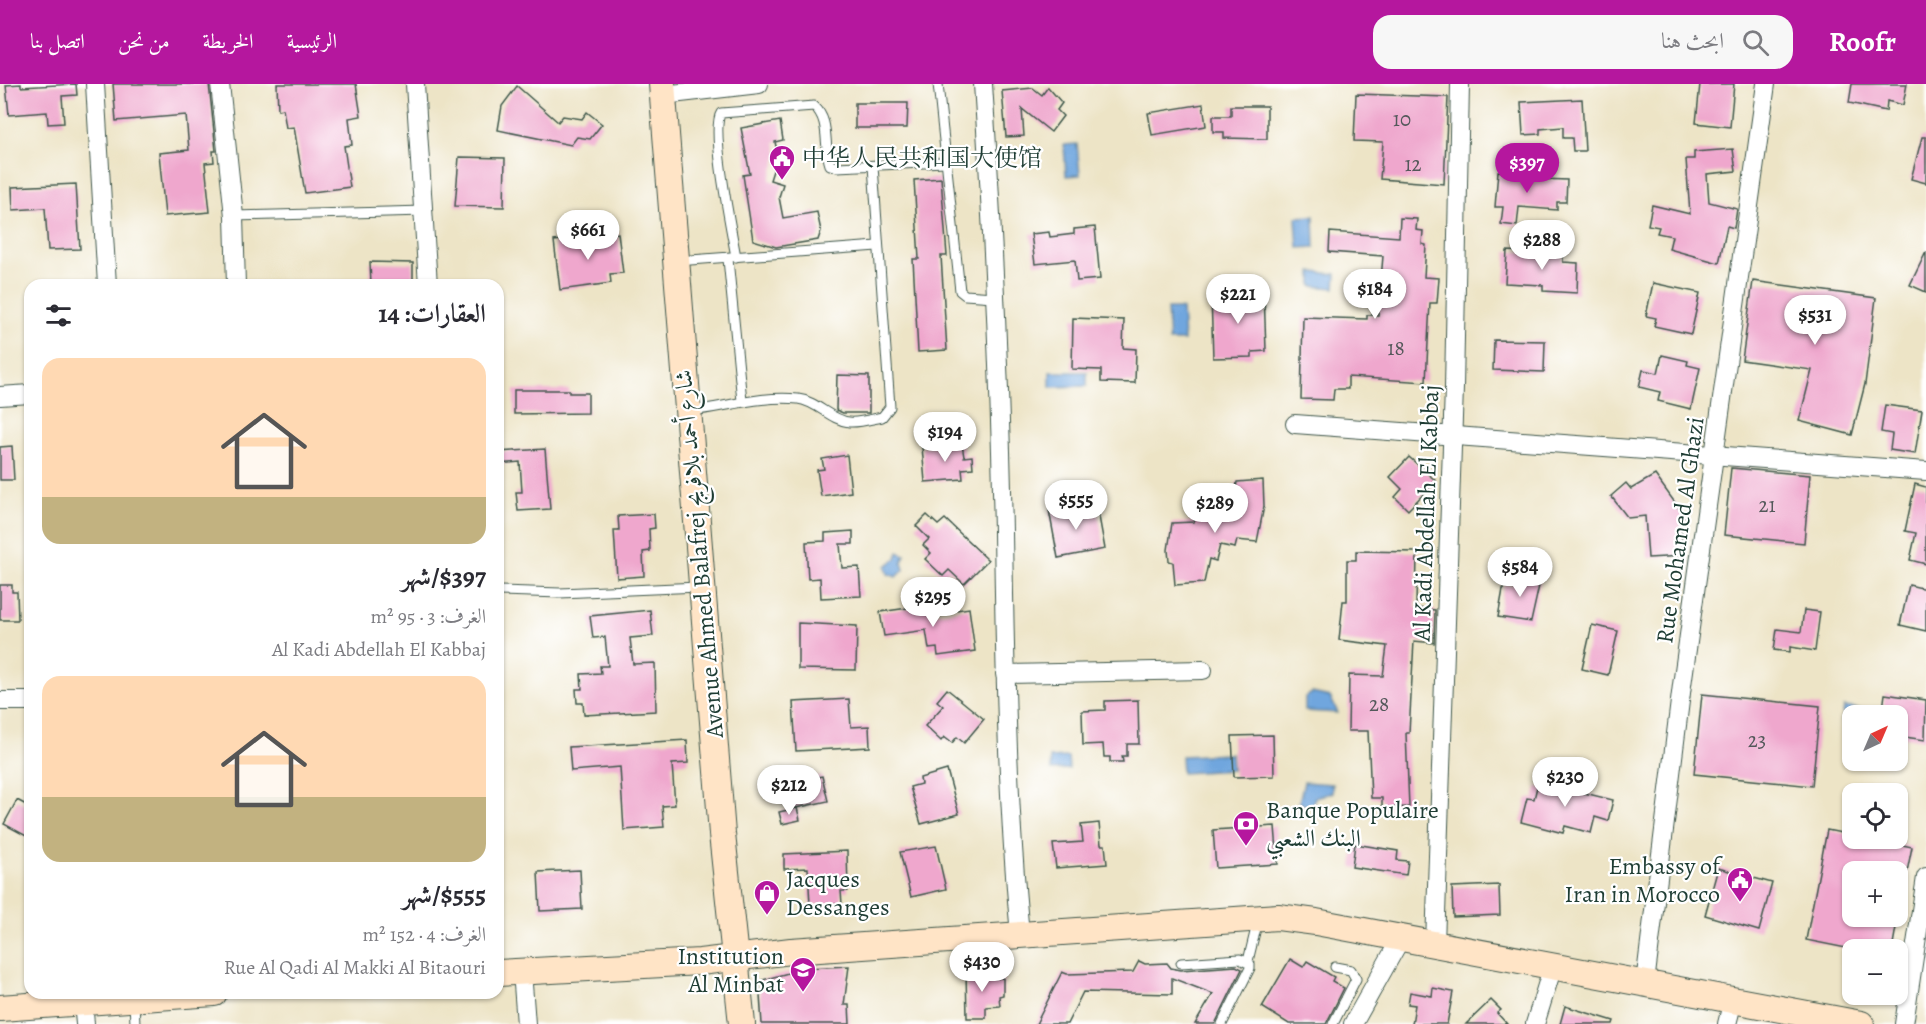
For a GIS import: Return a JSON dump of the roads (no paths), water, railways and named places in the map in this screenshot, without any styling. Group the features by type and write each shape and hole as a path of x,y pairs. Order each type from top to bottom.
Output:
{"main road":[{"name":"Avenue Ahmed Balafrej شارع أحمد بلافريج","path":"663,89 701,587 722,834 737,957 742,1024"},
{"path":"510,972 1259,917 1297,919 1645,983 1730,1012 1861,1024"},
{"path":"0,1008 84,1013 113,999"}],"street":[{"path":"95,84 107,279"},
{"path":"220,84 234,216 236,279"},
{"path":"415,84 428,279"},
{"path":"663,89 759,84"},
{"path":"983,84 994,297 1012,841 1020,934"},
{"name":"Al Kadi Abdellah El Kabbaj","path":"1435,944 1453,436 1460,84"},
{"name":"Rue Mohamed Al Ghazi","path":"1645,983 1714,456 1766,84"},
{"path":"0,396 24,394"},
{"path":"1295,424 1926,471"},
{"path":"1005,674 1203,670"},
{"path":"0,701 24,701"},
{"path":"1904,1024 1926,877"},
{"path":"1353,1024 1401,938"},
{"path":"1535,1024 1553,966"},
{"path":"510,972 526,1024"}],"lane":[{"path":"938,84 960,291 965,296 994,297"},
{"path":"742,401 732,258 718,144 717,119 722,113 814,106 825,121 826,155 830,165 873,166 945,162"},
{"path":"688,412 742,401 794,399 807,400 835,417 849,422 882,417 890,408 873,166"},
{"path":"234,216 425,211"},
{"path":"675,261 878,246"},
{"path":"504,591 560,594 701,587"},
{"path":"1222,1024 1250,968 1248,961 1259,917"},
{"path":"1181,963 1240,959 1248,961"},
{"path":"1333,1024 1356,979 1351,970 1335,967"},
{"path":"118,999 135,1024"}],"water":[{"path":"1077,144 1080,175 1066,176 1064,145"},
{"path":"1314,216 1315,247 1298,248 1296,217"},
{"path":"1312,272 1336,274 1335,288 1312,286"},
{"path":"1167,309 1182,309 1184,341 1169,341"},
{"path":"1050,372 1087,372 1087,386 1050,387"},
{"path":"898,552 905,555 902,562 904,570 896,577 888,574 886,566 896,559"},
{"path":"1312,693 1330,697 1338,713 1305,711 1305,697"},
{"path":"1231,754 1232,770 1182,773 1181,756"},
{"path":"1068,757 1069,769 1051,770 1050,758"},
{"path":"1304,782 1332,784 1332,793 1315,797 1312,807 1299,803"}],"place":[{"name":"中华人民共和国大使馆","path":"782,181"},
{"name":"Banque Populaire البنك الشعبي","path":"1246,847"},
{"name":"Embassy of Iran in Morocco","path":"1740,903"},
{"name":"Jacques Dessanges","path":"767,916"},
{"name":"Institution Al Minbat","path":"803,993"}]}
